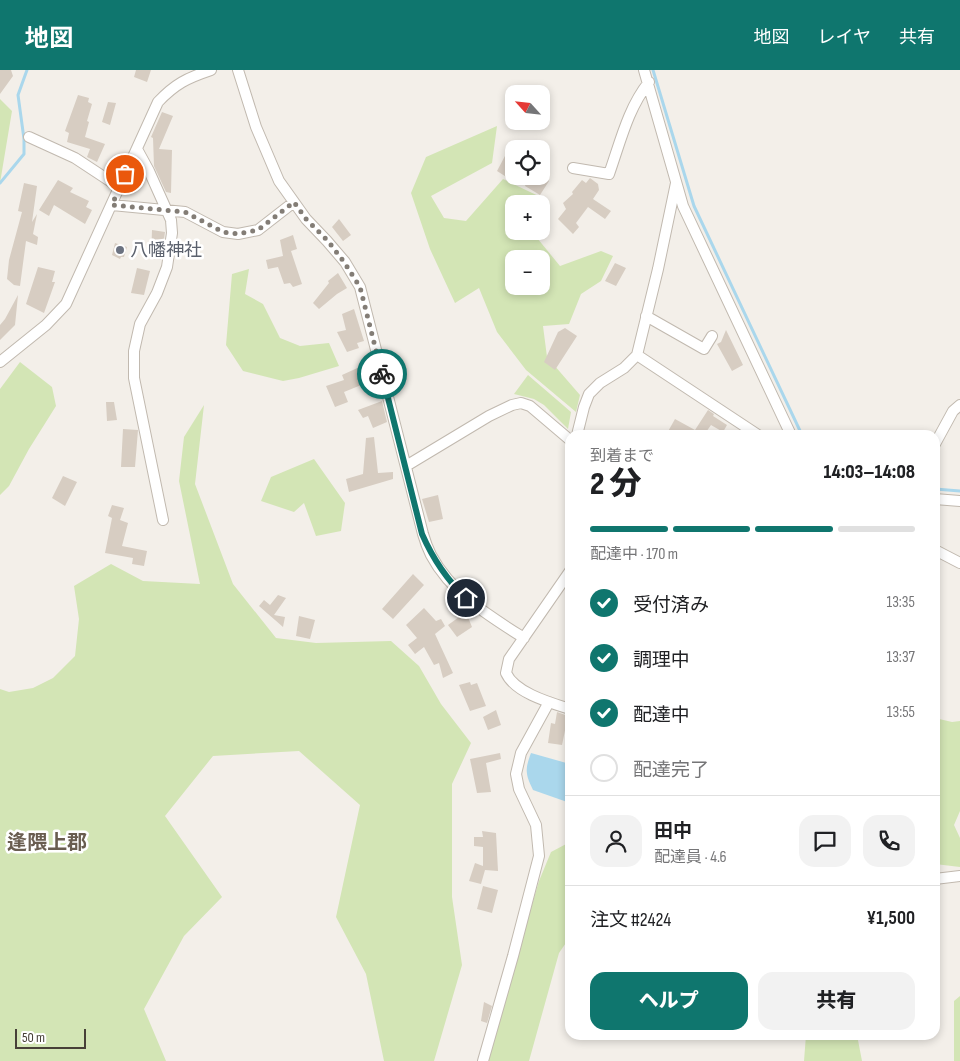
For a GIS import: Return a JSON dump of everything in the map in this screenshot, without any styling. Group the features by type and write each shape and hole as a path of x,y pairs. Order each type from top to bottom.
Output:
{"street":[{"path":"0,362 46,325 66,304 158,102 187,74 210,70"},
{"path":"238,70 256,127 279,181 306,219 328,241 360,287 422,534 432,556 457,590 475,606 524,638"},
{"path":"644,70 683,206 789,430"},
{"path":"573,168 608,174 632,109 649,82"},
{"path":"29,137 75,158 119,187"},
{"path":"137,149 171,220 172,233 167,267 157,293 140,324 134,351 134,378 163,520"},
{"path":"578,430 584,407 590,394 600,383 624,368 637,355 676,182"},
{"path":"112,205 185,212 223,232 238,234 258,230 294,202"},
{"path":"646,316 704,350 712,336"},
{"path":"637,355 750,430"},
{"path":"406,466 482,420 512,405 521,403 530,406 565,436"},
{"path":"940,435 953,411 960,405"},
{"path":"940,499 960,500"},
{"path":"940,553 960,563"},
{"path":"565,578 509,659 506,673 508,679 517,686 549,702 565,707"},
{"path":"483,1061 539,856 536,825 519,789 516,774 521,752 549,702"},
{"path":"940,878 960,876"}],"green space":[{"path":"0,99 12,111 0,183"},
{"path":"497,126 492,163 431,196 444,218 466,221 503,179 505,180 505,185 516,185 536,195 505,195 505,240 539,240 547,250 505,250 505,295 550,295 550,254 560,266 601,251 613,256 601,281 581,294 569,324 543,326 547,357 580,395 576,412 526,370 497,332 479,288 455,303 430,249 411,193 426,157"},
{"path":"249,269 245,294 263,304 280,338 300,346 329,343 339,366 283,381 243,371 226,345 232,274"},
{"path":"20,362 52,387 56,406 9,486 0,495 0,389"},
{"path":"528,375 571,412 568,429 544,405 534,399 514,394"},
{"path":"204,405 195,484 233,584 276,638 316,643 391,641 419,666 441,704 471,743 452,784 452,897 462,965 434,1061 384,1061 366,974 336,917 360,805 299,751 213,756 165,816 222,897 184,936 144,1009 166,1061 0,1061 0,689 9,692 33,688 53,678 75,656 79,619 74,586 111,564 143,581 200,584 179,481 184,437"},
{"path":"314,459 345,503 341,531 316,536 304,503 294,512 261,501 271,477"},
{"path":"940,719 952,722 960,721 960,811 954,825 960,838 960,867 940,865"},
{"path":"565,845 565,944 559,953 529,1061 486,1061 539,881 551,852"},
{"path":"960,996 960,1061 954,1061 954,1001"},
{"path":"806,1040 858,1040 862,1061 804,1061"}],"water":[{"path":"531,753 565,763 565,801 533,790 528,780 528,763"}],"building":[{"path":"0,70 11,70 13,76 0,94"},
{"path":"136,70 151,70 147,82 134,77"},
{"path":"78,95 89,98 88,102 92,104 85,137 105,144 97,162 87,157 90,149 67,142 69,133 65,131"},
{"path":"108,102 116,103 110,125 102,122"},
{"path":"162,112 173,116 159,149 172,150 171,193 166,192 154,166 153,138 151,137"},
{"path":"505,156 505,176 497,171"},
{"path":"590,178 598,184 599,190 593,199 611,211 605,219 588,207 576,223 579,227 573,234 558,219 566,209 563,203 573,194 572,192 582,180 586,183"},
{"path":"58,180 73,188 70,192 89,201 86,207 92,210 85,224 54,205 49,216 39,210"},
{"path":"24,183 37,186 32,222 37,214 33,234 38,237 37,245 26,241 20,286 14,285 7,279 9,260 22,212 18,211"},
{"path":"525,185 546,185 540,195"},
{"path":"339,219 351,235 343,241 332,227"},
{"path":"152,230 165,232 161,260 151,259"},
{"path":"293,235 297,249 291,251 302,284 293,287 290,283 284,284 278,267 268,269 266,260 283,256 280,240"},
{"path":"115,243 127,247 124,257 120,259 112,255"},
{"path":"615,263 626,268 616,286 605,281"},
{"path":"38,267 55,271 52,282 55,282 44,313 26,304"},
{"path":"137,268 150,271 144,295 131,293"},
{"path":"338,273 347,288 319,309 313,303 329,283 328,281"},
{"path":"18,295 15,325 0,340 0,325"},
{"path":"354,309 364,341 357,343 359,348 347,352 337,332 346,330 342,314"},
{"path":"565,328 577,336 555,370 544,362 558,332"},
{"path":"726,330 743,365 732,371 717,344 721,342"},
{"path":"364,365 371,381 344,392 348,402 335,407 326,386 344,380 342,375"},
{"path":"382,401 387,422 373,428 368,416 363,418 358,410"},
{"path":"106,402 114,402 117,420 107,421"},
{"path":"708,410 714,414 713,416 727,425 724,430 720,430 711,425 708,430 695,430"},
{"path":"675,419 695,430 669,430"},
{"path":"123,429 138,430 135,467 121,467"},
{"path":"374,437 378,473 393,472 393,479 349,492 346,479 363,474 366,438"},
{"path":"63,476 77,482 65,506 52,498"},
{"path":"438,495 443,519 429,522 422,499"},
{"path":"112,505 124,508 120,520 128,523 122,546 147,551 144,566 132,564 133,558 105,553 112,518 108,516"},
{"path":"413,574 424,585 393,619 382,609"},
{"path":"278,595 286,598 274,615 285,617 283,627 259,606 264,600 270,605"},
{"path":"424,608 436,621 441,619 445,626 435,634 453,673 443,678 439,663 434,665 424,647 415,654 408,645 417,638 406,625"},
{"path":"466,612 472,627 457,637 448,625"},
{"path":"299,616 315,620 310,639 296,636"},
{"path":"470,682 471,685 477,683 486,706 470,711 459,685"},
{"path":"496,710 501,725 488,730 483,717"},
{"path":"557,712 565,715 565,730 562,745 548,743 551,723 555,724"},
{"path":"500,753 501,759 486,763 491,792 477,793 470,759"},
{"path":"482,831 496,833 498,871 485,870 481,884 469,881 475,863 483,866 483,847 474,846 474,837 483,837"},
{"path":"483,886 498,890 492,913 477,909"},
{"path":"484,1002 492,1006 487,1023 481,1021"}],"waterway":[{"path":"0,183 24,154 24,139 18,95 27,70"},
{"path":"653,70 694,206 800,430"},
{"path":"940,489 960,491"}],"way so far":[{"path":"125,174 112,205 185,212 223,232 238,234 258,230 294,202 306,219 328,241 360,287 382,374"}],"place":[{"name":"八幡神社","path":"120,250"}],"district":[{"name":"逢隈上郡","path":"47,842"}],"route":[{"path":"382,374 422,534 432,556 444,574 466,598"}]}
